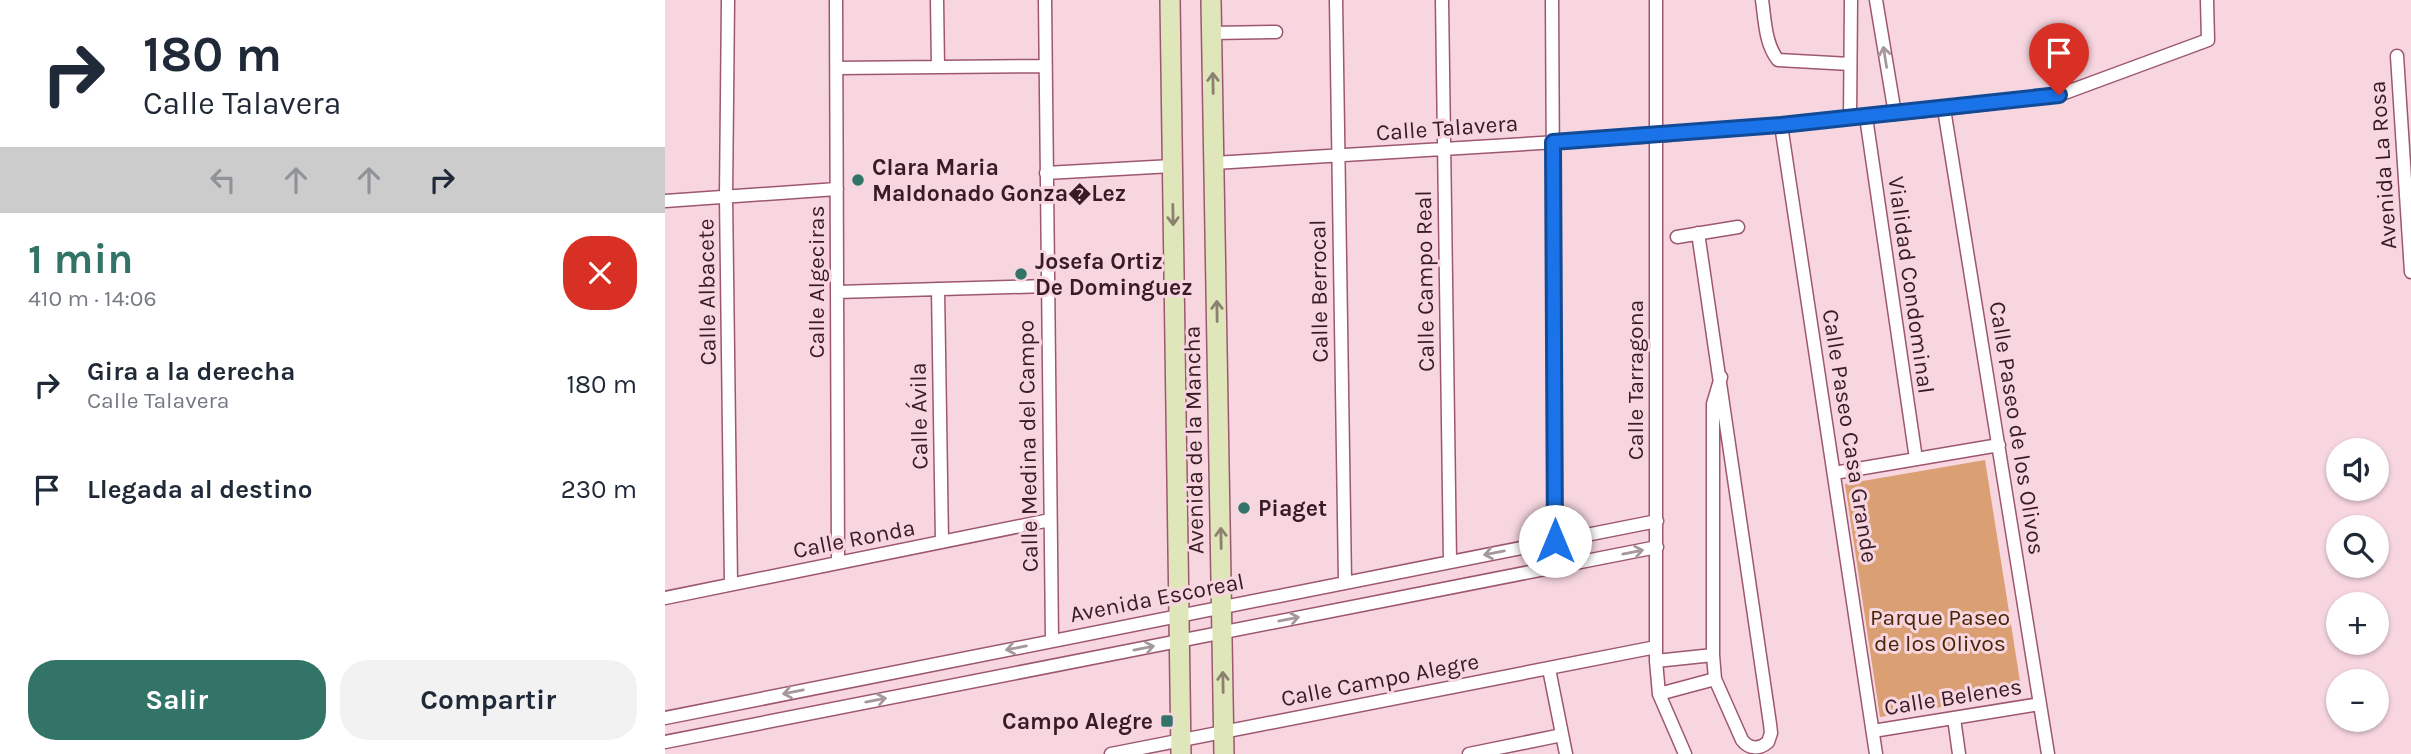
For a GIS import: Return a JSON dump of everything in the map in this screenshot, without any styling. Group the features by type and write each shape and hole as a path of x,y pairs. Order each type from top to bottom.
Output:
{"street":[{"name":"Calle Albacete","path":"728,0 726,197 731,584"},
{"name":"Calle Algeciras","path":"836,0 838,563"},
{"path":"937,0 938,67"},
{"name":"Calle Medina del Campo","path":"1045,0 1052,640"},
{"name":"Avenida de la Mancha","path":"1170,0 1181,747"},
{"name":"Avenida de la Mancha","path":"1212,0 1224,754"},
{"name":"Calle Berrocal","path":"1336,0 1345,582"},
{"name":"Calle Campo Real","path":"1442,0 1450,562"},
{"path":"1552,0 1555,541"},
{"name":"Calle Tarragona","path":"1656,0 1655,662 1659,694 1685,754"},
{"path":"1762,0 1769,41 1778,60 1850,64"},
{"path":"1850,118 1851,0"},
{"path":"1876,0 1895,114"},
{"name":"Calle Talavera","path":"1214,163 1655,136 1866,117 2059,95 2208,40 2207,0"},
{"path":"1212,33 1276,32"},
{"name":"Avenida La Rosa","path":"2397,56 2411,271"},
{"path":"837,68 1045,66"},
{"name":"Calle Paseo de los Olivos","path":"1944,109 2048,754"},
{"name":"Vialidad Condominal","path":"1866,117 1916,459"},
{"name":"Calle Paseo Casa Grande","path":"1781,125 1876,754"},
{"path":"1046,173 1172,166"},
{"path":"665,201 837,189"},
{"path":"1677,237 1738,226"},
{"path":"1698,233 1721,377 1770,724 1770,738 1764,745 1749,747 1742,740 1715,679 1713,655 1713,404 1721,377"},
{"path":"837,292 1047,286"},
{"name":"Calle Ávila","path":"938,289 942,542"},
{"path":"1834,473 1999,445"},
{"path":"1713,475 1723,471 1734,474"},
{"name":"Calle Ronda","path":"665,598 1050,520"},
{"name":"Avenida Escoreal","path":"665,718 1657,521"},
{"name":"Avenida Escoreal","path":"665,742 1657,547"},
{"name":"Calle Campo Alegre","path":"1111,754 1181,747 1224,732 1655,647"},
{"path":"1655,662 1713,655"},
{"path":"1549,669 1566,754"},
{"path":"1659,694 1715,679"},
{"name":"Calle Belenes","path":"1873,731 2040,704"},
{"path":"1954,718 1959,754"},
{"path":"1469,754 1562,735"}],"green space":[{"name":"Parque Paseo de los Olivos","path":"1985,460 2022,694 1880,717 1845,484"}],"place":[{"name":"Clara Maria Maldonado Gonza�Lez","path":"858,180"},
{"name":"Josefa Ortiz De Dominguez","path":"1021,274"},
{"name":"Piaget","path":"1244,508"},
{"name":"Campo Alegre","path":"1167,721"}],"route":[{"path":"1555,541 1553,142 1781,125 2059,95"}]}
